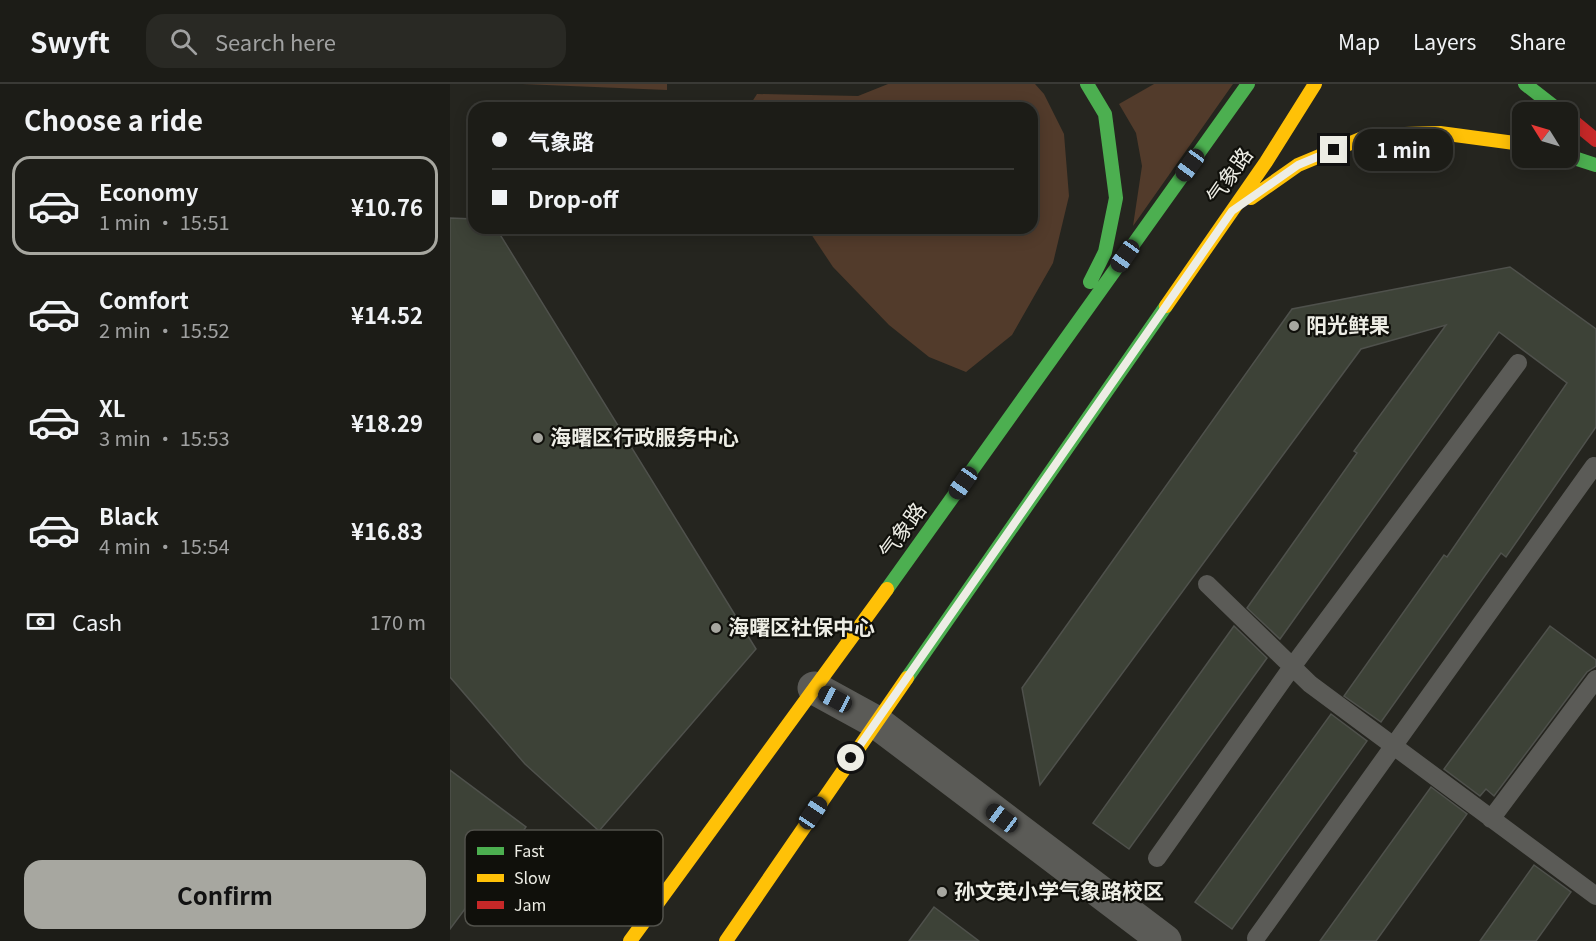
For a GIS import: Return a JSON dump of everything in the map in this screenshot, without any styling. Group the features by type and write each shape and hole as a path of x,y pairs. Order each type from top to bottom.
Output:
{"street":[{"path":"1059,347 1105,252 1116,198 1105,114 1087,84"},
{"name":"气象路","path":"663,896 1248,84"},
{"name":"气象路","path":"726,941 1266,162 1315,84"},
{"path":"1525,84 1548,102"},
{"path":"1578,125 1596,140"},
{"path":"1232,211 1298,165 1370,135 1440,133 1512,143"},
{"path":"1578,159 1596,165"},
{"path":"814,688 876,722 1165,941"},
{"name":"气象路","path":"630,941 641,926"}],"lane":[{"path":"1157,858 1292,666 1518,363"},
{"path":"1256,938 1594,466"},
{"path":"1207,584 1310,684 1596,896"},
{"path":"1491,819 1596,679"}],"shaded area":[{"path":"522,84 667,84 667,90"},
{"path":"888,84 1035,84 1044,94 1064,134 1069,196 1053,263 1012,335 966,372 929,357 889,325 833,267 811,234 1038,234 1038,102 752,102 757,94 858,96"},
{"path":"1154,84 1233,84 1133,226 1142,166 1136,133 1119,104"}],"building":[{"name":"海曙区行政服务中心","path":"450,218 468,219 468,234 500,234 756,649 600,830 525,764 450,677"},
{"path":"1510,267 1596,329 1596,427 1506,557 1501,553 1381,722 1344,696 1444,555 1447,557 1567,383 1499,332 1280,639 1247,608 1357,453 1354,451 1446,325 1361,349 1040,785 1022,688 1292,309"},
{"path":"1234,626 1267,658 1129,849 1093,823"},
{"path":"1550,626 1596,660 1596,666 1587,672 1494,796 1486,789 1480,796 1444,769"},
{"path":"1331,714 1367,741 1232,929 1195,902"},
{"path":"450,770 526,827 524,830 465,830 465,909 450,929"},
{"path":"1431,787 1467,814 1376,941 1320,941"},
{"path":"1534,865 1571,892 1536,941 1480,941"},
{"path":"934,907 979,941 909,941"}],"traffic: fast":[{"path":"1087,84 1105,114 1116,198 1105,252 1090,282"},
{"path":"887,589 1248,84"},
{"path":"1525,84 1548,102"},
{"path":"1578,159 1596,165"},
{"path":"907,678 1166,306"}],"traffic: slow":[{"path":"1166,306 1266,162 1315,84"},
{"path":"1251,198 1298,165 1370,135 1440,133 1512,143"},
{"path":"663,896 887,589"},
{"path":"726,941 907,678"},
{"path":"630,941 641,926"}],"traffic: jam":[{"path":"1578,125 1596,140"}],"place":[{"name":"阳光鲜果","path":"1294,326"},
{"name":"海曙区行政服务中心","path":"538,438"},
{"name":"海曙区社保中心","path":"716,628"},
{"name":"孙文英小学气象路校区","path":"942,892"}],"route":[{"path":"851,758 1232,211 1298,165 1334,150"}]}
